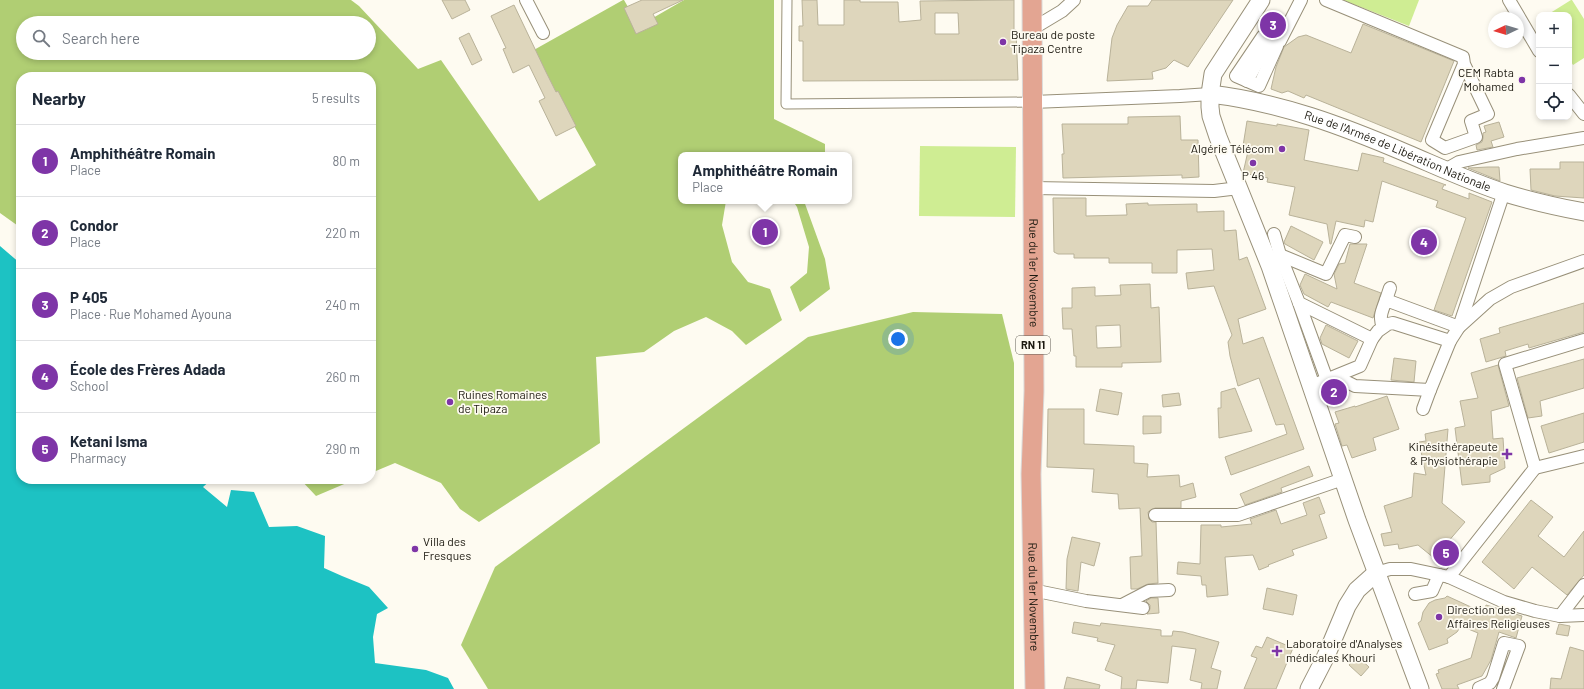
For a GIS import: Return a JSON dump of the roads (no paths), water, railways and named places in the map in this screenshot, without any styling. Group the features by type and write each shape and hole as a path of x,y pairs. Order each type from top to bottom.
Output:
{"main road":[{"name":"Rue du 1er Novembre","path":"1032,0 1034,391 1031,474 1035,689"},
{"path":"1261,0 1214,74 1210,94 1213,125 1270,266 1376,573 1420,689"},
{"name":"Rue de l'Armée de Libération Nationale","path":"1210,94 1251,100 1303,114 1504,192 1555,206 1584,212"},
{"path":"1309,689 1326,656 1347,606 1357,590 1376,573"}],"street":[{"path":"526,0 543,32"},
{"path":"787,0 786,104 1033,102 1210,94"},
{"path":"1032,29 1062,11 1074,0"},
{"path":"1247,81 1266,47 1280,41 1301,0"},
{"path":"1509,0 1537,48"},
{"path":"1333,1 1463,57 1464,64 1488,114 1471,121 1476,137 1445,148 1432,140 1464,64"},
{"path":"1572,99 1584,114"},
{"path":"1445,170 1459,162 1517,149 1584,138"},
{"path":"1033,188 1214,190 1239,188"},
{"path":"1459,327 1504,192"},
{"path":"1274,234 1280,255 1327,380"},
{"path":"1280,255 1326,274 1344,235 1355,237"},
{"path":"1423,409 1450,340 1459,327 1490,299 1511,287 1584,261"},
{"path":"1383,326 1380,316 1390,288"},
{"path":"1386,300 1459,327"},
{"path":"1299,303 1372,339"},
{"path":"1311,386 1360,366 1372,339 1383,326 1393,323 1450,340"},
{"path":"1535,468 1505,364 1584,340"},
{"path":"1340,375 1343,380 1355,386 1430,390"},
{"path":"1415,594 1432,591 1535,468 1584,456"},
{"path":"1155,515 1238,515 1343,479"},
{"path":"1376,573 1390,569 1411,569 1444,576 1504,602 1560,616 1584,615"},
{"path":"1560,616 1584,585"},
{"path":"1032,590 1086,601 1143,608"},
{"path":"1122,605 1148,591 1169,590"},
{"path":"1480,689 1490,683 1493,678 1504,643 1519,646 1502,689"}],"water":[{"path":"0,246 16,260 16,484 206,484 203,487 227,507 231,490 254,492 269,527 297,526 325,536 324,568 369,587 388,608 377,614 373,637 375,663 426,670 448,678 454,689 0,689"}],"place":[{"name":"P 405","path":"1273,25"},
{"name":"Bureau de poste Tipaza Centre","path":"1003,42"},
{"name":"CEM Rabta Mohamed","path":"1522,80"},
{"name":"Algérie Télécom","path":"1282,149"},
{"name":"P 46","path":"1253,163"},
{"name":"Amphithéâtre Romain","path":"765,232"},
{"name":"École des Frères Adada","path":"1424,242"},
{"name":"Condor","path":"1334,392"},
{"name":"Ruines Romaines de Tipaza","path":"450,402"},
{"name":"Kinésithérapeute & Physiothérapie","path":"1507,454"},
{"name":"Villa des Fresques","path":"415,549"},
{"name":"Ketani Isma","path":"1446,553"},
{"name":"Direction des Affaires Religieuses","path":"1439,617"},
{"name":"Laboratoire d'Analyses médicales Khouri","path":"1277,651"}]}
